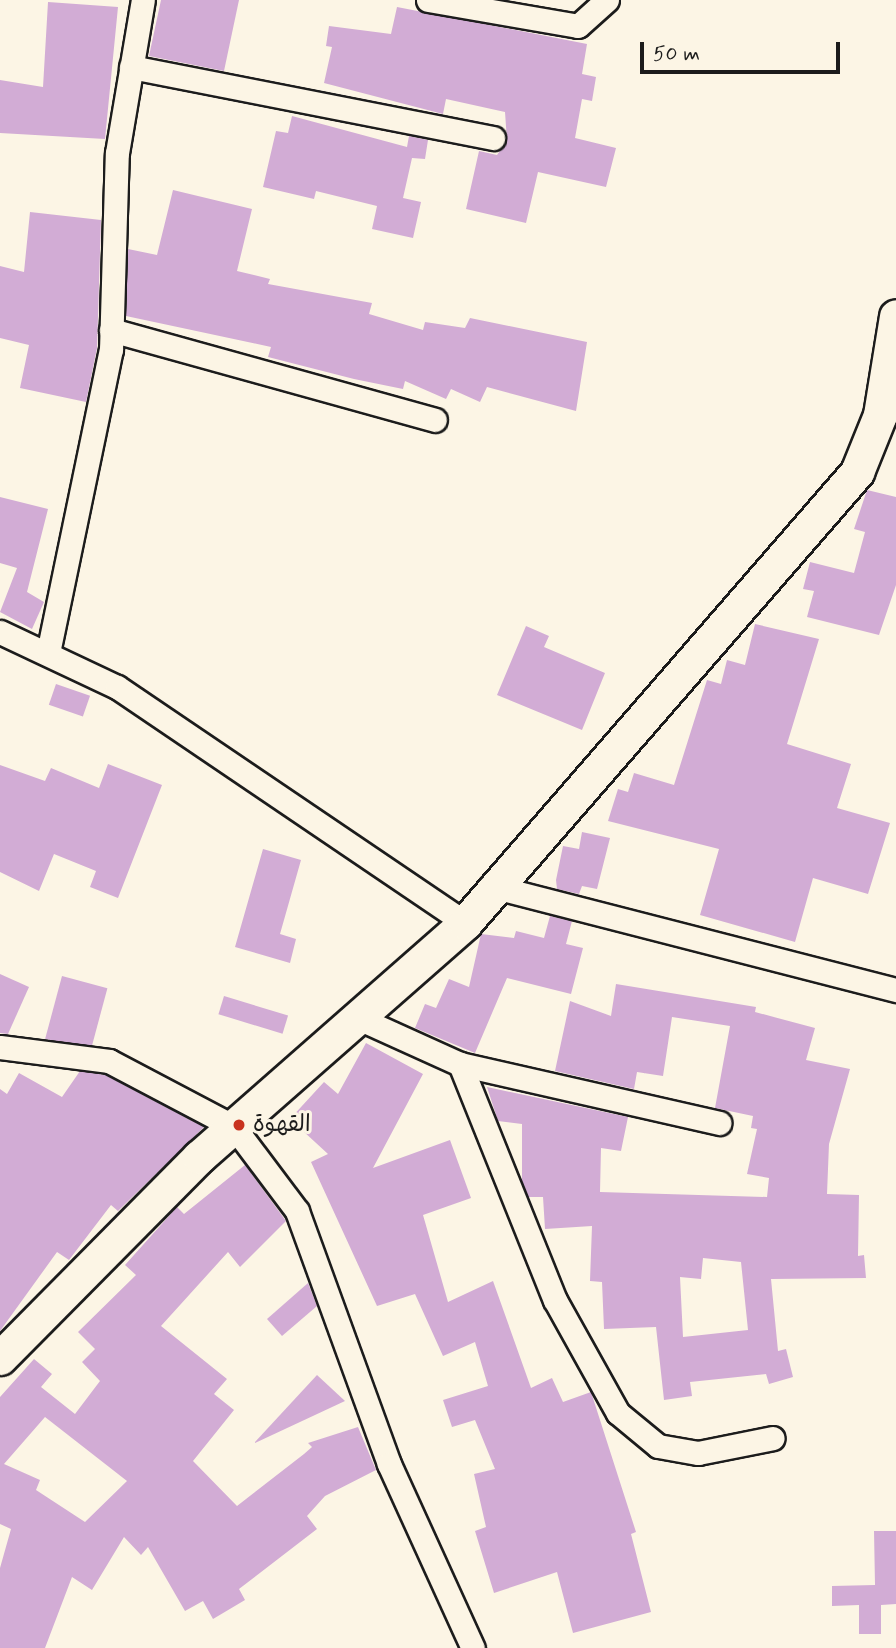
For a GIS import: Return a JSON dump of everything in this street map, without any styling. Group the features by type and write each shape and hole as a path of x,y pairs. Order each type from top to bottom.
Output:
{"street":[{"path":"48,653 111,330 117,153 143,0"},
{"path":"428,0 578,26 607,0"},
{"path":"131,67 493,138"},
{"path":"0,1358 234,1127 464,923 491,886 857,472 880,415 896,316"},
{"path":"111,330 435,420"},
{"path":"0,632 48,653 171,722 464,923"},
{"path":"491,886 896,990"},
{"path":"356,1017 460,1064 719,1123"},
{"path":"0,1047 109,1061 234,1127 297,1211 389,1464 473,1648"},
{"path":"460,1064 555,1300 618,1413 658,1446 698,1453 773,1438"}],"building":[{"path":"161,0 239,0 224,71 149,56"},
{"path":"48,2 118,7 105,139 0,133 0,80 43,87"},
{"path":"397,7 587,44 582,74 596,77 592,101 582,99 575,138 616,148 606,187 538,172 526,223 466,209 479,151 497,155 507,141 505,112 446,99 443,114 324,83 332,47 326,46 329,26 391,34"},
{"path":"292,116 407,147 409,136 428,140 425,159 412,158 403,198 421,202 413,238 372,229 377,206 316,191 314,199 263,187 276,131 288,133"},
{"path":"173,190 252,209 237,271 270,279 268,284 372,303 369,314 423,330 425,322 465,328 470,318 587,342 576,411 487,387 480,402 451,389 446,399 405,381 403,389 354,379 268,357 271,347 126,316 128,249 157,255"},
{"path":"30,212 101,220 97,348 86,402 20,388 29,345 0,338 0,266 24,272"},
{"path":"867,490 896,497 896,585 879,635 807,617 814,591 803,589 810,562 854,573 865,532 854,529"},
{"path":"0,497 48,509 27,592 44,602 32,629 0,612 17,568 0,563"},
{"path":"755,624 819,639 787,744 851,764 837,808 890,823 868,894 813,878 795,942 700,915 719,849 608,821 618,789 628,792 634,773 674,785 707,680 721,684 727,660 745,665"},
{"path":"526,626 549,636 544,647 605,673 582,730 497,695"},
{"path":"56,684 90,696 83,717 49,705"},
{"path":"108,764 162,785 118,898 90,887 96,871 54,854 39,891 0,872 0,765 45,781 51,768 99,788"},
{"path":"582,832 610,838 597,889 582,886 579,894 557,889 556,880 563,846 579,849"},
{"path":"263,849 301,860 280,934 296,939 290,963 235,947"},
{"path":"550,916 572,921 566,944 583,948 571,994 507,978 475,1053 415,1028 425,1004 436,1008 449,979 469,987 481,934 514,938 516,931 544,938"},
{"path":"0,974 29,987 8,1034 0,1033"},
{"path":"62,976 107,988 91,1051 45,1039"},
{"path":"616,984 756,1007 755,1012 815,1028 806,1060 850,1069 829,1144 827,1194 859,1195 858,1256 864,1255 866,1278 771,1279 778,1351 786,1349 793,1377 769,1384 766,1374 690,1382 692,1396 664,1400 656,1327 604,1329 602,1282 590,1281 592,1226 545,1229 543,1197 528,1197 522,1181 522,1124 498,1121 487,1087 628,1117 621,1151 601,1148 600,1192 767,1197 769,1178 747,1174 757,1129 751,1128 753,1116 715,1108 730,1026 672,1017 663,1076 637,1072 634,1089 555,1071 570,1001 611,1016","holes":["703,1258 741,1262 748,1330 683,1337 680,1277 701,1279"]},
{"path":"224,996 288,1016 283,1034 218,1014"},
{"path":"366,1043 423,1074 373,1168 450,1140 471,1198 423,1215 448,1302 493,1281 531,1388 552,1378 563,1402 591,1392 636,1532 631,1534 651,1612 573,1633 557,1572 494,1593 475,1531 486,1527 474,1474 495,1469 475,1420 452,1427 443,1400 488,1386 475,1342 443,1356 415,1294 377,1306 311,1162 328,1154 290,1119 324,1082 338,1094"},
{"path":"80,1071 105,1075 204,1127 118,1211 111,1205 69,1260 57,1252 0,1331 0,1089 7,1094 19,1073 62,1097"},
{"path":"245,1165 286,1221 240,1267 228,1252 161,1326 227,1379 214,1394 234,1410 193,1461 237,1506 312,1447 308,1443 358,1427 376,1470 325,1496 307,1516 317,1529 239,1589 245,1600 213,1619 203,1601 185,1611 148,1547 141,1555 124,1537 92,1590 72,1577 45,1648 0,1648 0,1568 11,1529 0,1524 0,1397 34,1359 52,1374 41,1387 75,1414 100,1381 82,1362 95,1349 78,1332 136,1275 125,1265 177,1207 184,1214","holes":["45,1417 127,1481 85,1522 36,1490 40,1480 4,1464"]},
{"path":"308,1283 317,1306 282,1336 267,1319"},
{"path":"317,1375 345,1401 255,1443 255,1442"},
{"path":"874,1531 896,1531 896,1604 881,1605 881,1634 859,1634 859,1605 832,1606 832,1586 875,1585"}],"place":[{"name":"القهوة","path":"239,1125"}]}
